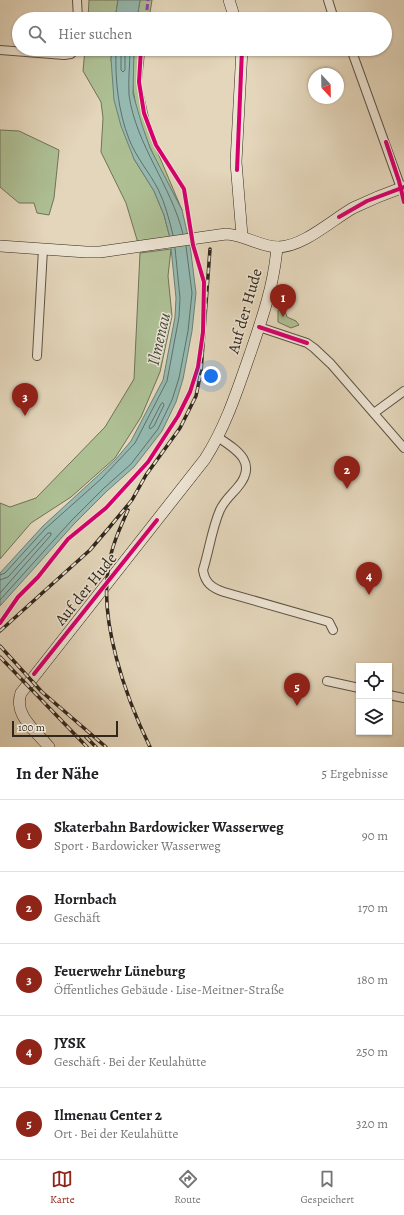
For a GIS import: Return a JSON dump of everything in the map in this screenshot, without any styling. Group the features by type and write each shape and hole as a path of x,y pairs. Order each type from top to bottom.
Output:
{"street":[{"path":"77,0 78,12"},
{"path":"229,0 233,12"},
{"path":"328,0 332,12"},
{"path":"0,50 12,51"},
{"path":"242,56 236,170 242,236"},
{"path":"0,246 86,252 136,248 226,234 242,236 277,247 296,243 353,209 402,188 354,56"},
{"name":"Auf der Hude","path":"49,747 21,714 18,702 23,687 205,459 219,438 230,412 272,287 277,247"},
{"path":"36,356 43,249"},
{"path":"259,327 307,343 314,348 404,448"},
{"path":"374,413 404,391"},
{"path":"219,438 241,454 246,463 246,469 242,482 225,501 219,513 203,570 207,582 212,587 224,592 329,622 333,630"},
{"path":"327,681 356,687"},
{"path":"392,696 404,698"}],"green space":[{"path":"89,0 118,0 116,12 88,12"},
{"path":"140,0 152,0 150,12 138,12"},
{"path":"84,56 111,56 111,60 134,159 154,191 164,215 170,238 138,243 126,203 101,152 103,118 101,102 83,71"},
{"path":"134,56 144,56 141,84 155,146 182,210 153,154 141,125 133,89"},
{"path":"0,130 19,131 59,150 54,198 49,215 37,213 34,203 19,203 0,187"},
{"path":"171,249 168,276 172,316 160,372 141,417 115,458 71,497 31,523 0,559 0,503 10,507 36,498 105,427 134,379 140,253"},
{"path":"284,308 287,317 296,321 299,325 291,328 278,322 278,310"}],"water":[{"path":"118,0 140,0 138,12 116,12"},
{"path":"111,56 134,56 133,94 142,125 150,148 182,210 190,245 196,293 192,331 183,379 176,402 162,431 134,467 74,524 0,606 0,573 43,526 116,459 131,441 163,380 175,317 176,298 170,238 164,215 154,191 134,159 121,126 114,100"}],"railway":[{"path":"0,631 90,550 132,500 146,475 180,428 196,396 201,372 210,249"},
{"path":"128,510 110,557 107,586 107,609 116,658 132,706 150,747"},
{"path":"0,646 42,692 106,747"},
{"path":"0,657 87,747"},
{"path":"86,737 96,747"}],"marked path":[{"path":"147,12 148,0"}],"cycle path":[{"path":"0,623 18,597 38,577 68,539 106,508 148,462 178,416 190,392 198,367 203,332 204,282 193,245 184,189 156,145 144,113 139,82 141,56"},
{"path":"237,170 242,56"},
{"path":"386,142 399,181 404,202"},
{"path":"339,217 367,201 404,187"},
{"path":"259,327 307,343"},
{"path":"34,674 157,520"}],"place":[{"name":"Skaterbahn Bardowicker Wasserweg","path":"283,317"},
{"name":"Feuerwehr Lüneburg","path":"25,416"},
{"name":"Hornbach","path":"347,489"},
{"name":"JYSK","path":"369,595"},
{"name":"Ilmenau Center 2","path":"297,706"}],"water label":[{"name":"Ilmenau","path":"159,339"}]}
